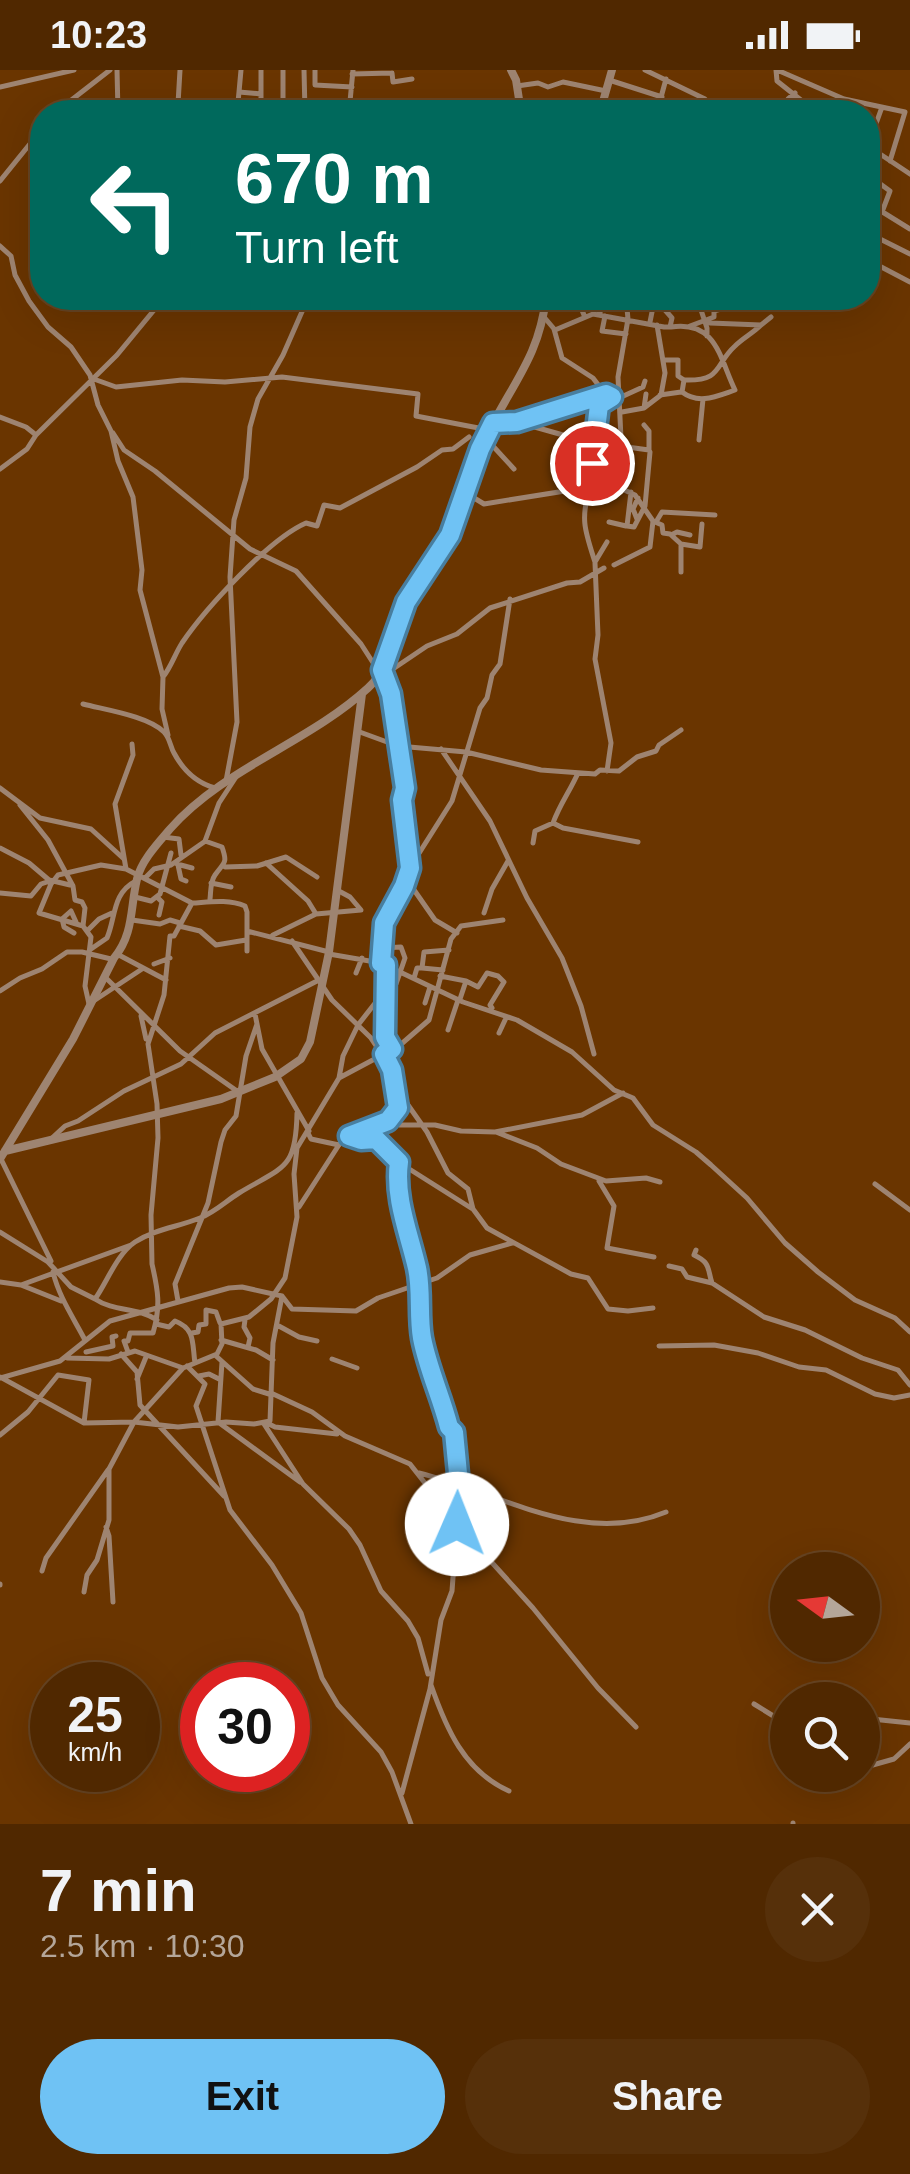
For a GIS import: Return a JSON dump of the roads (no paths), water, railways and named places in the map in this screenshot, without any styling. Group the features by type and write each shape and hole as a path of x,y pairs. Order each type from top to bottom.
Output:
{"street":[{"path":"0,86 74,70"},
{"path":"73,100 114,70"},
{"path":"114,70 117,100"},
{"path":"178,100 180,70"},
{"path":"238,100 241,70"},
{"path":"261,70 261,100"},
{"path":"282,100 283,70"},
{"path":"304,70 305,100"},
{"path":"315,70 315,86 352,87"},
{"path":"511,70 519,100"},
{"path":"645,70 705,100"},
{"path":"802,100 777,81 776,70 852,100"},
{"path":"350,100 353,72 392,72 393,82 412,79"},
{"path":"603,100 610,75 662,97"},
{"path":"661,100 666,79"},
{"path":"517,86 563,82 611,100"},
{"path":"238,92 261,94"},
{"path":"788,100 795,93"},
{"path":"880,113 882,106 908,114 890,161"},
{"path":"0,181 30,144"},
{"path":"880,156 910,172"},
{"path":"880,183 890,190 882,212 910,230"},
{"path":"880,239 910,254"},
{"path":"0,246 11,256 15,276 30,302"},
{"path":"880,266 910,282"},
{"path":"36,310 48,327 71,346 91,378 110,430 124,450 234,535 264,556 296,571 382,673 391,694 405,788 402,800 410,868"},
{"path":"0,469 27,449 154,310"},
{"path":"222,787 237,722 231,586 234,520 249,462 250,427 268,378 303,310"},
{"path":"382,673 406,602 448,540 484,442 532,356 545,310"},
{"path":"582,310 584,315"},
{"path":"602,310 602,331 626,334"},
{"path":"592,463 599,405 613,396 618,377 627,310"},
{"path":"652,310 664,360 660,395"},
{"path":"665,310 672,317 671,327"},
{"path":"702,310 706,336"},
{"path":"554,330 584,315 690,326 714,317 717,310"},
{"path":"544,316 554,330 562,358 593,378 613,396 622,412 616,439 620,488 638,498 654,522 662,525 662,532 690,535"},
{"path":"664,373 705,380 719,371 730,350 771,316"},
{"path":"706,320 760,325"},
{"path":"622,412 644,408 660,395 682,392 702,399 735,390 725,361 706,336 690,326"},
{"path":"664,360 678,360 682,392"},
{"path":"91,378 116,387 182,380 268,378 373,386 418,394 416,416 491,427 613,396 643,387 645,381"},
{"path":"644,408 646,394"},
{"path":"699,440 702,399"},
{"path":"0,417 36,435"},
{"path":"517,422 563,436"},
{"path":"609,522 634,527 645,506 650,431 644,425"},
{"path":"110,430 133,498 142,570 140,590 163,677 162,709 172,751 201,784 222,787"},
{"path":"163,677 180,646 231,586 297,527 306,523 318,526 324,506 340,508 442,450 453,450 468,438"},
{"path":"579,443 596,438 616,439 649,450"},
{"path":"484,442 514,469"},
{"path":"577,455 618,479"},
{"path":"464,492 484,504 590,486 584,531 595,562 598,634 594,659 611,743 607,771"},
{"path":"627,526 632,492"},
{"path":"636,519 638,498"},
{"path":"614,565 650,547 654,522 662,512 716,515"},
{"path":"670,534 681,544 700,547 702,524"},
{"path":"595,562 608,542"},
{"path":"681,544 681,572"},
{"path":"1,1156 66,1052 127,937 140,878 163,838 196,802 318,726 362,694 382,673 427,646 457,634 490,608 510,599 580,582 604,568"},
{"path":"395,1048 385,1037 384,923 410,868 452,802 480,708 500,664 510,599"},
{"path":"1,1156 239,1092 292,1067 306,1052 329,953 362,694"},
{"path":"83,704 148,721 168,735"},
{"path":"358,731 398,746 441,748 541,770 578,773 619,771 636,757 656,752 659,745 681,730"},
{"path":"126,868 115,804 133,755 132,744"},
{"path":"441,748 490,820 527,898 562,958 594,1054"},
{"path":"554,823 558,806 578,773"},
{"path":"91,951 107,938 112,913 126,886 175,862 205,841 219,803 236,777"},
{"path":"0,788 20,805 48,840 73,886 76,900 100,919"},
{"path":"20,805 48,820 91,828 124,860"},
{"path":"554,823 638,842"},
{"path":"533,843 535,831 554,823"},
{"path":"135,898 148,902 157,897 175,862 180,839 163,838"},
{"path":"205,841 224,850 225,868"},
{"path":"0,848 53,880 73,886"},
{"path":"172,853 186,882"},
{"path":"210,899 212,883 225,868 238,869 286,857 316,877"},
{"path":"484,913 508,859"},
{"path":"175,862 192,868"},
{"path":"266,863 308,901 316,914"},
{"path":"0,893 30,896 41,884 64,872 101,865 126,868 192,903 210,899 245,906 247,952"},
{"path":"53,880 39,913 82,926 112,913"},
{"path":"212,883 232,887"},
{"path":"404,886 412,887 421,906 444,928 457,933"},
{"path":"273,935 316,914 362,910 337,890"},
{"path":"157,897 162,902 159,914"},
{"path":"149,1052 170,958 167,946 192,903"},
{"path":"85,908 82,926 91,951 85,986 89,1004"},
{"path":"62,919 74,934"},
{"path":"132,920 160,924 170,920 200,931 216,945 246,940"},
{"path":"425,1003 442,973 451,939 461,926 503,920"},
{"path":"247,930 383,964 517,1020 572,1052 614,1090 633,1098 652,1126 696,1152 818,1272 855,1300 895,1318 910,1332"},
{"path":"292,941 320,982 384,1054 392,1070"},
{"path":"374,945 401,947 405,958 396,985 384,985"},
{"path":"422,968 424,952 449,950"},
{"path":"0,991 67,952 91,951 108,960 115,956"},
{"path":"115,956 166,980"},
{"path":"154,964 170,958"},
{"path":"356,973 362,958"},
{"path":"414,978 417,968 422,968 478,986 487,973 503,979 502,988 490,1005 492,1010"},
{"path":"89,1004 142,969"},
{"path":"104,976 188,1057 239,1092"},
{"path":"448,1030 466,981"},
{"path":"49,1142 65,1126 181,1064 215,1033 320,982"},
{"path":"338,1078 395,1048 429,1020 433,988"},
{"path":"21,1285 203,1217 266,1181 308,1132 338,1078 343,1056 358,1025 383,993"},
{"path":"130,1333 153,1332 160,1285 152,1264 151,1215 157,1116 140,1014"},
{"path":"255,1014 262,1049 311,1138 339,1145"},
{"path":"499,1034 506,1017"},
{"path":"178,1301 175,1288 203,1217 224,1130 236,1116 246,1056 257,1024"},
{"path":"298,1210 339,1145 349,1136 392,1118 398,1108 392,1070 395,1048"},
{"path":"394,1085 448,1174 468,1189 473,1209"},
{"path":"392,1118 400,1126 495,1132 582,1115 624,1092"},
{"path":"220,1324 245,1320 271,1299 287,1270 298,1210 294,1174 298,1113"},
{"path":"495,1132 597,1178 615,1182 646,1178 660,1182"},
{"path":"349,1136 376,1139 399,1162 473,1209 488,1228 571,1274 588,1278 608,1309 653,1308"},
{"path":"1,1156 54,1271 64,1303"},
{"path":"399,1162 396,1181 419,1284 422,1337 432,1380 454,1432 462,1515 457,1524 452,1591 441,1620 428,1697 402,1796"},
{"path":"597,1178 614,1206 607,1248 654,1257"},
{"path":"874,1184 910,1210"},
{"path":"0,1232 71,1287 117,1310 138,1312 169,1327 175,1321 192,1333 198,1332 200,1324 206,1324 206,1310 216,1312 222,1340 216,1356"},
{"path":"64,1358 104,1324 159,1305 232,1287 282,1296 292,1309 356,1311 378,1298 437,1278 470,1255 512,1243"},
{"path":"95,1299 132,1244"},
{"path":"696,1250 694,1255 708,1262 712,1283"},
{"path":"670,1266 682,1268 687,1277 712,1283 764,1317 898,1370 910,1385"},
{"path":"0,1282 21,1285 70,1308 87,1356"},
{"path":"160,1285 175,1288"},
{"path":"265,1423 270,1418 282,1296"},
{"path":"124,1316 130,1333 128,1341 124,1341 124,1353 136,1370 138,1402 224,1496"},
{"path":"245,1320 248,1347"},
{"path":"277,1325 317,1341"},
{"path":"192,1333 194,1363"},
{"path":"87,1356 113,1346 112,1337 116,1336"},
{"path":"222,1340 273,1360"},
{"path":"658,1346 714,1345 758,1353 799,1367 826,1370 876,1394 894,1398 910,1395"},
{"path":"0,1378 64,1358 108,1359 135,1351 185,1367 199,1376 204,1384 196,1406 230,1510 272,1565 300,1613 330,1693 381,1752 411,1824"},
{"path":"136,1381 148,1356"},
{"path":"42,1571 46,1558 109,1469 134,1422 185,1367 216,1356"},
{"path":"216,1356 253,1388 312,1412 344,1436 410,1464 457,1524 636,1727"},
{"path":"332,1359 357,1368"},
{"path":"218,1422 222,1362"},
{"path":"0,1435 40,1398 58,1375 89,1380 84,1422"},
{"path":"199,1376 218,1376 220,1381"},
{"path":"0,1378 84,1422 162,1426 265,1423 344,1436"},
{"path":"218,1422 303,1484 360,1545 381,1591 418,1638 445,1728 491,1783 509,1791"},
{"path":"265,1423 303,1484"},
{"path":"84,1592 108,1520 109,1469"},
{"path":"415,1470 566,1520 608,1526 666,1512"},
{"path":"106,1527 113,1602"},
{"path":"754,1704 770,1714"},
{"path":"880,1720 910,1723"},
{"path":"880,1762 894,1758 910,1744"}]}
